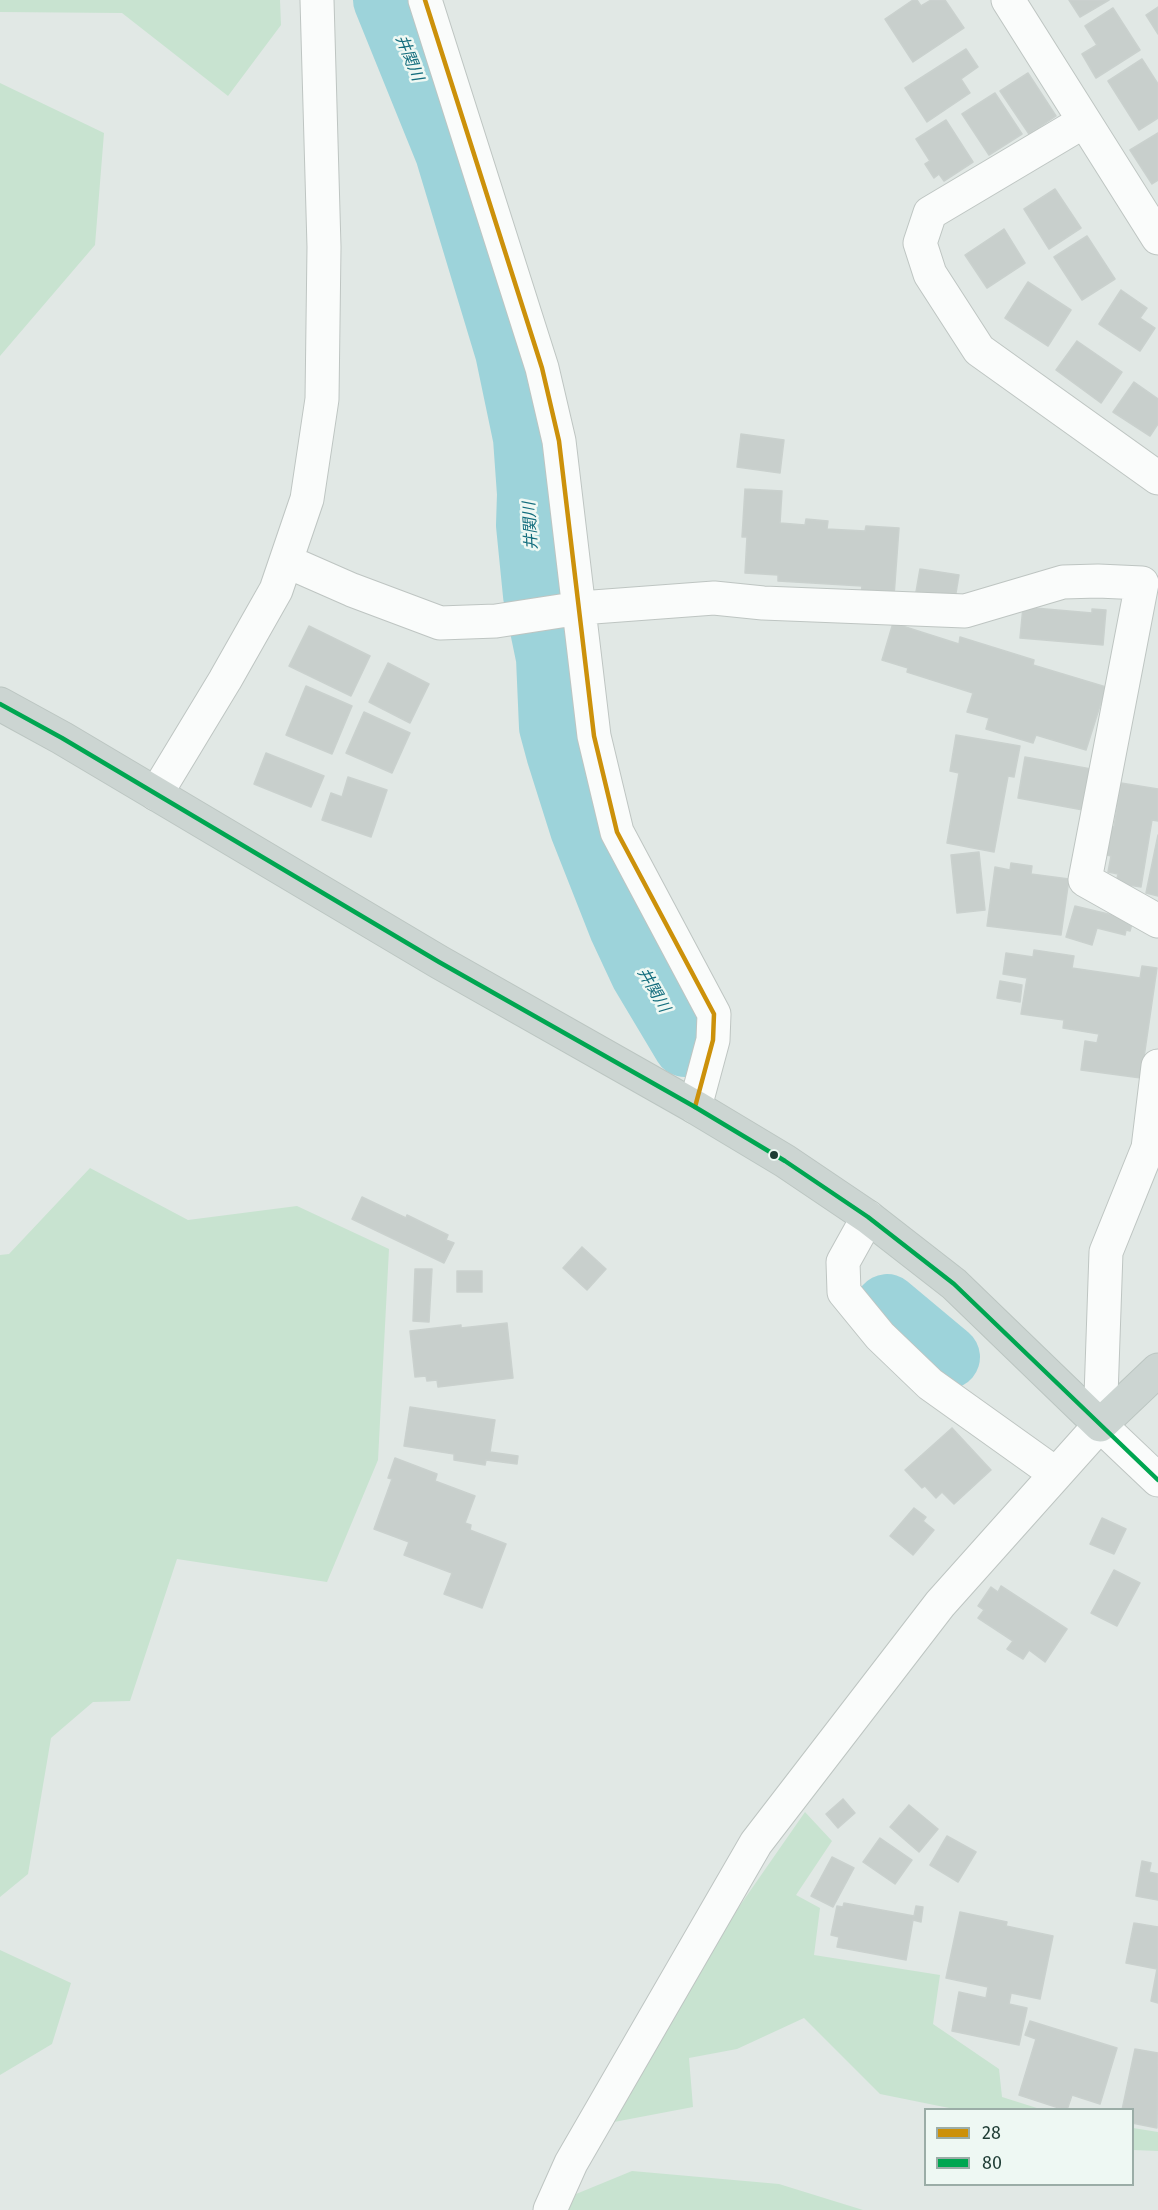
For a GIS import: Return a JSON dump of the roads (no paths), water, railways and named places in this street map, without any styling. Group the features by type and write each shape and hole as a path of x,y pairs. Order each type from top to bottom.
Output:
{"main road":[{"path":"0,704 439,962 695,1107 785,1161 868,1217 954,1284 1100,1425 1158,1370"}],"street":[{"path":"156,794 276,590 307,499 322,399 324,247 317,0"},
{"path":"424,0 542,368 559,441 572,610 594,736 617,832 714,1014 713,1040 695,1107"},
{"path":"1008,0 1158,238"},
{"path":"1083,122 930,213 920,243 930,274 979,350 1158,478"},
{"path":"286,561 352,590 440,623 496,621 572,610 714,598 763,603 965,611 1063,582 1098,581 1150,584 1085,880 1158,921"},
{"path":"550,2210 571,2163 756,1843 940,1604 1100,1425 1106,1252 1148,1148 1158,1066"},
{"path":"868,1217 843,1262 844,1292 880,1336 930,1384 1056,1474"},
{"path":"1100,1425 1158,1480"}],"waterway":[{"name":"井関川","path":"385,0 447,153 507,352 525,438 529,494 528,525 535,595 548,658 551,727 558,753 582,829 621,928 642,973 685,1045"},
{"name":"井関川","path":"887,1306 948,1357"}]}
